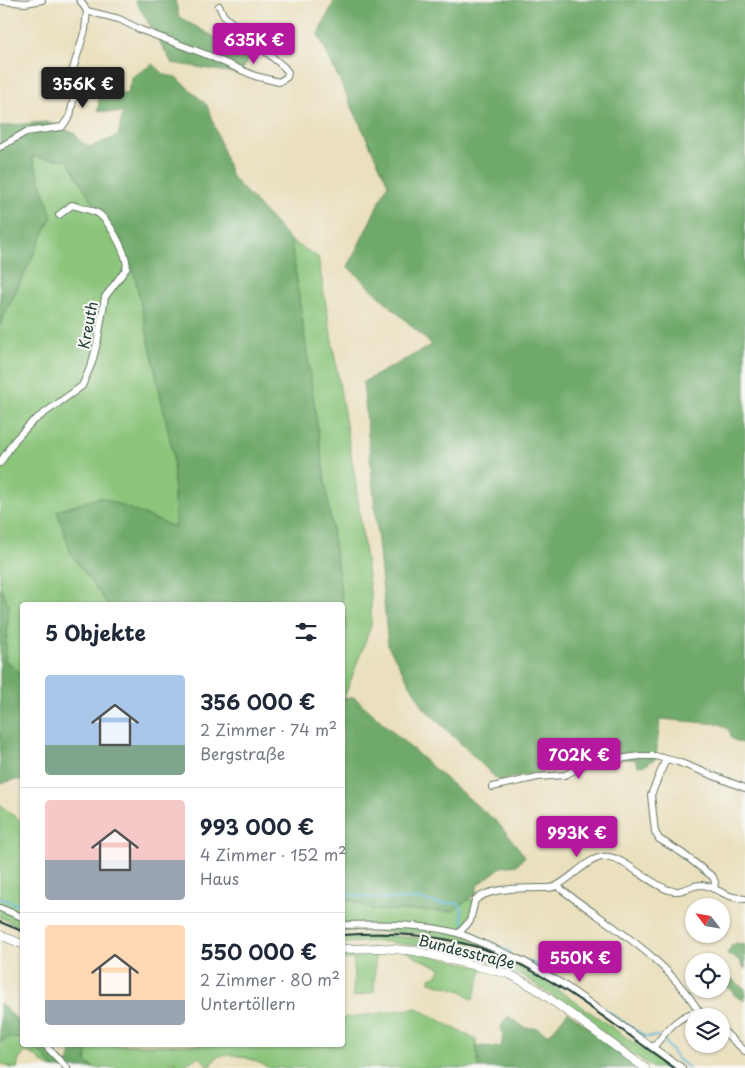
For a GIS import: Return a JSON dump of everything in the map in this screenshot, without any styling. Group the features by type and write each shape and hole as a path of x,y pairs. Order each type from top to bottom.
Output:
{"main road":[{"path":"0,935 20,943"},
{"name":"Bundesstraße","path":"345,949 382,948 415,951 509,974 535,988 645,1068"}],"street":[{"path":"0,1 26,3 42,0"},
{"path":"0,147 26,132 62,127 70,116 73,101 73,69 85,30 87,12 80,0"},
{"path":"87,12 119,19 140,30 205,54 255,76 279,82 287,77 288,72 278,60 224,16 219,6"},
{"name":"Kreuth","path":"0,463 15,440 32,422 82,386 92,363 105,297 128,265 110,226 98,213 72,206 59,215"},
{"path":"492,787 538,776 565,776 588,762 655,756 745,788"},
{"path":"666,759 651,795 654,832 659,839 682,853 713,877 715,882 714,889"},
{"path":"459,933 470,921 475,900 484,895 512,889 557,886 594,860 607,857 616,859 638,874 669,890 684,891 699,885 731,896 745,898"},
{"path":"557,886 620,931 656,960 673,976 697,1008"},
{"path":"0,908 20,916"},
{"path":"345,925 404,925 459,933 515,957 541,971 682,1068"},
{"path":"653,1048 677,1020 685,1015"},
{"path":"730,1037 745,1051"},
{"path":"47,1047 66,1068"}],"green space":[{"path":"135,0 175,0 179,17 250,57 240,74 172,63"},
{"path":"335,0 745,0 745,741 741,743 732,739 729,730 720,724 660,719 656,758 646,765 638,766 635,759 594,759 499,781 424,708 388,646 363,382 432,345 348,267 388,184 318,34"},
{"path":"153,64 165,75 176,77 207,105 232,177 291,241 342,602 106,602 71,554 57,511 100,497 175,527 173,453 133,268 67,160 32,157 52,216 0,325 0,126 47,122 74,133 80,141 90,147 118,136 123,113 98,111 100,88 127,94 132,77"},
{"path":"32,156 67,160 133,268 173,453 175,528 100,497 71,554 106,602 20,602 20,673 5,660 9,605 0,587 0,325 52,216"},
{"path":"291,241 318,257 355,478 371,599 371,626 345,696 346,627 345,602 342,602"},
{"path":"0,587 9,605 5,660 20,673 20,780 0,784"},
{"path":"354,697 498,823 525,856 517,865 501,867 477,886 477,893 453,911 376,910 345,899 345,699"},
{"path":"0,805 20,820 20,927 0,917"},
{"path":"345,899 376,910 453,911 467,900 475,900 472,917 459,933 490,947 424,933 345,932"},
{"path":"394,936 440,940 484,952 547,982 670,1068 653,1068 525,977 482,958 427,944 409,945 380,941 345,943 345,937"},
{"path":"737,943 745,945 745,969 739,960 728,953 732,945"},
{"path":"376,948 374,992 353,997 354,959 345,960 345,949"},
{"path":"403,949 483,967 473,1000 462,991 430,982 430,978 437,975 441,968 417,958"},
{"path":"730,978 745,989 745,1001 734,995 730,989"},
{"path":"0,1003 20,1022 20,1038 8,1038 0,1042"},
{"path":"417,1008 476,1040 479,1068 269,1068 250,1059 228,1055 216,1058 209,1068 200,1057 187,1062 186,1068 175,1068 175,1062 167,1063 166,1068 94,1068 86,1062 86,1052 80,1047 345,1047 345,1018"},
{"path":"568,1012 634,1060 632,1067 634,1068 479,1068 476,1046 501,1047 503,1036 501,1026 508,1016 525,1028 536,1028 549,1035"},
{"path":"8,1038 20,1038 20,1047 33,1047 54,1068 25,1052 19,1060 17,1068 10,1068 0,1063 0,1042"},
{"path":"33,1047 47,1047 59,1060 68,1063 72,1047 80,1047 87,1052 86,1062 94,1068 54,1068"}],"waterway":[{"path":"345,894 382,899 420,899 440,904 457,903 462,908 462,920 464,923"},
{"path":"0,898 20,905"},
{"path":"468,928 482,940 511,952"},
{"path":"529,961 544,969"},
{"path":"573,988 646,1037 658,1036"},
{"path":"664,1040 678,1060 689,1068"}],"railway":[{"path":"0,922 20,930"},
{"path":"345,935 398,934 435,938 471,945 489,951 538,974 562,988 674,1068"}]}
